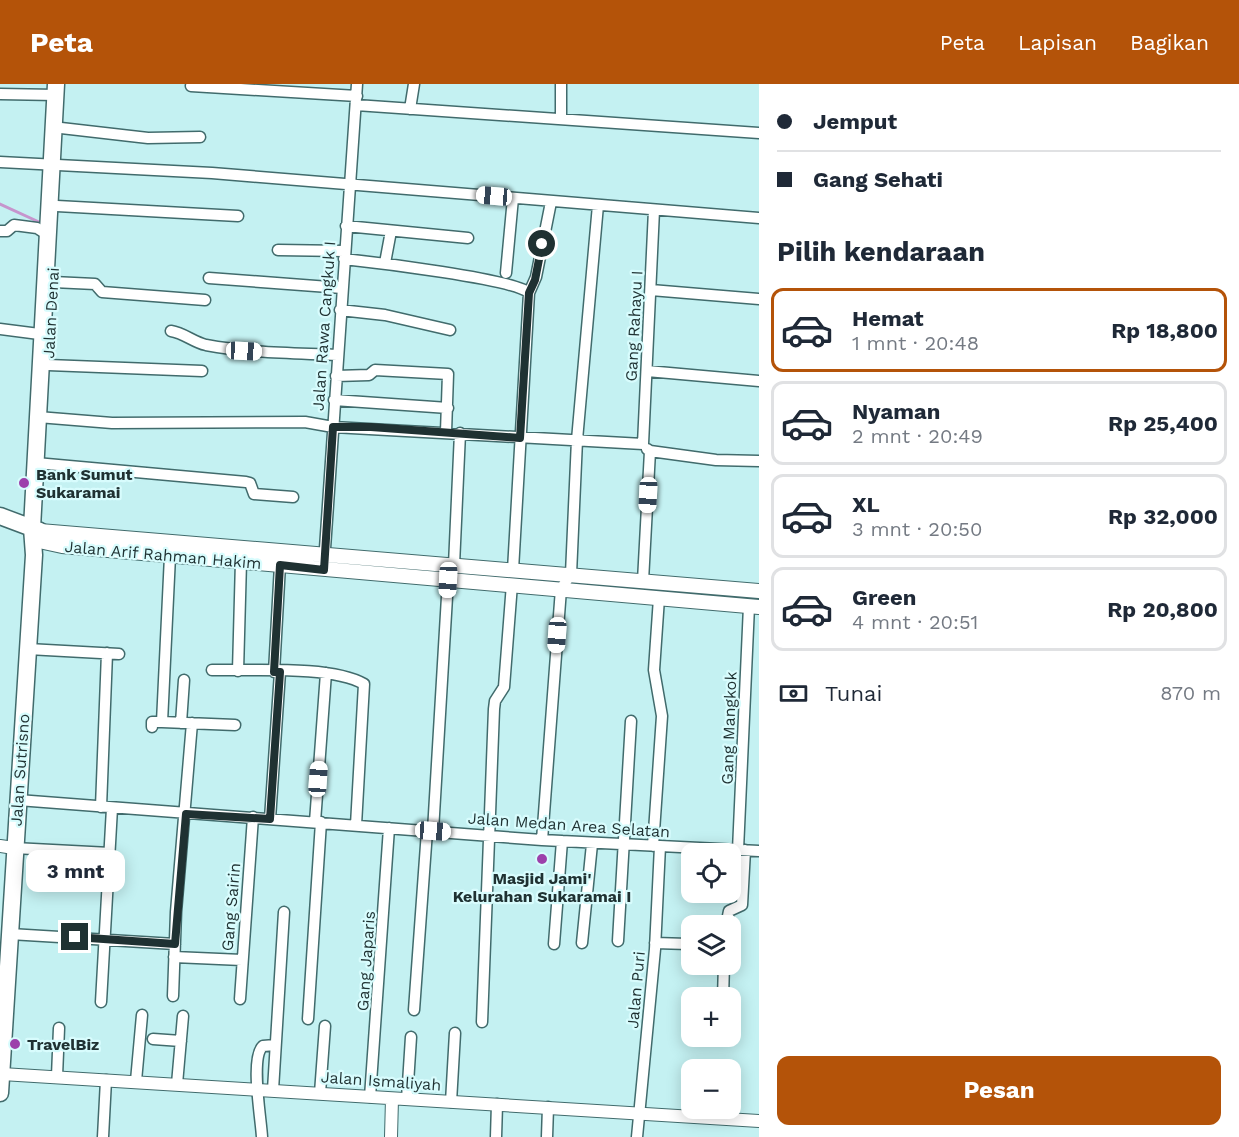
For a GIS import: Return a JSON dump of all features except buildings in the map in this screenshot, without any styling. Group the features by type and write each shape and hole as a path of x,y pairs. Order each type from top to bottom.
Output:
{"main road":[{"name":"Jalan Denai","path":"42,417 48,365 46,335 53,282 51,236 57,206 55,164 62,128 59,88"},
{"name":"Jalan Denai","path":"36,539 59,88"},
{"name":"Jalan Arif Rahman Hakim","path":"0,516 36,539 324,562 454,565 759,591"},
{"name":"Jalan Arif Rahman Hakim","path":"0,526 62,546 280,565 324,562 448,580 754,607"},
{"name":"Jalan Sutrisno","path":"0,1093 2,1018 10,934 7,847 18,800 36,539"}],"street":[{"name":"Jalan Rawa Cangkuk I","path":"324,562 357,84"},
{"path":"410,109 414,84"},
{"path":"561,84 561,119"},
{"path":"191,86 356,100 410,109 759,133"},
{"path":"0,94 59,88"},
{"path":"62,128 148,138 200,137"},
{"path":"0,162 350,184 759,218"},
{"path":"506,273 513,198"},
{"path":"513,570 529,293 536,276 551,202"},
{"path":"542,840 561,589 571,574 577,440 598,205"},
{"path":"57,206 238,216"},
{"name":"Gang Rahayu I","path":"643,581 646,371 654,210"},
{"path":"0,231 7,231 14,225 39,228 51,236"},
{"path":"346,226 468,238"},
{"path":"385,263 391,231"},
{"path":"278,250 344,255 517,287 529,293"},
{"path":"209,278 342,288"},
{"path":"53,282 95,284 102,292 205,300"},
{"path":"651,291 759,299"},
{"path":"340,310 385,315 450,330"},
{"path":"0,329 46,335"},
{"path":"171,331 183,333 200,343 244,351 337,355"},
{"path":"48,365 202,371"},
{"path":"336,376 369,375 375,370 448,374 447,432"},
{"path":"646,371 759,381"},
{"path":"334,400 448,408"},
{"path":"42,417 112,423 305,422 333,427 577,440 646,448 716,460 759,461"},
{"path":"454,565 460,433"},
{"path":"39,463 246,482 250,483 254,494 293,497"},
{"path":"170,556 157,724 235,725"},
{"path":"238,670 241,561"},
{"path":"270,819 280,565"},
{"path":"414,1010 430,831 448,580"},
{"path":"482,1022 491,835 494,709 505,680 512,585"},
{"name":"Jalan Puri","path":"637,1137 655,943 656,846 662,716 654,670 659,598"},
{"name":"Gang Mangkok","path":"728,915 729,911 742,905 741,850 754,607"},
{"path":"28,649 119,654"},
{"path":"101,1002 110,853 106,808 107,653"},
{"path":"212,670 326,673 347,677 364,684 356,825"},
{"path":"308,1019 326,673"},
{"path":"173,996 186,814 187,723 184,680"},
{"path":"618,941 631,721"},
{"name":"Jalan Medan Area Selatan","path":"18,800 592,844 681,847"},
{"name":"Gang Sairin","path":"240,999 253,818"},
{"name":"Gang Japaris","path":"370,1097 389,828"},
{"path":"554,944 562,841"},
{"path":"582,943 592,844"},
{"path":"7,847 110,853"},
{"name":"Jalan Medan Area Selatan","path":"741,850 759,851"},
{"path":"273,1090 284,912"},
{"path":"10,934 175,944"},
{"path":"655,943 681,944"},
{"path":"174,957 242,960"},
{"path":"136,1081 142,1015"},
{"path":"177,1084 183,1016"},
{"path":"320,1093 325,1026"},
{"path":"57,1076 59,1028"},
{"path":"451,1102 455,1033"},
{"path":"407,1099 411,1037"},
{"path":"153,1039 181,1041"},
{"path":"262,1137 257,1089 260,1047 275,1045"},
{"name":"Jalan Ismaliyah","path":"2,1074 759,1121"},
{"path":"104,1137 106,1080"},
{"path":"391,1137 392,1099"},
{"path":"496,1137 497,1104"},
{"path":"547,1137 548,1107"}],"waterway":[{"path":"0,204 39,222"}],"place":[{"name":"Bank Sumut Sukaramai","path":"24,483"},
{"name":"Masjid Jami' Kelurahan Sukaramai I","path":"542,859"},
{"name":"TravelBiz","path":"15,1044"}],"route":[{"path":"75,937 175,944 180,860 186,814 270,819 280,672 274,672 280,565 324,570 333,427 371,427 520,438 529,293 535,280 542,244"}]}
